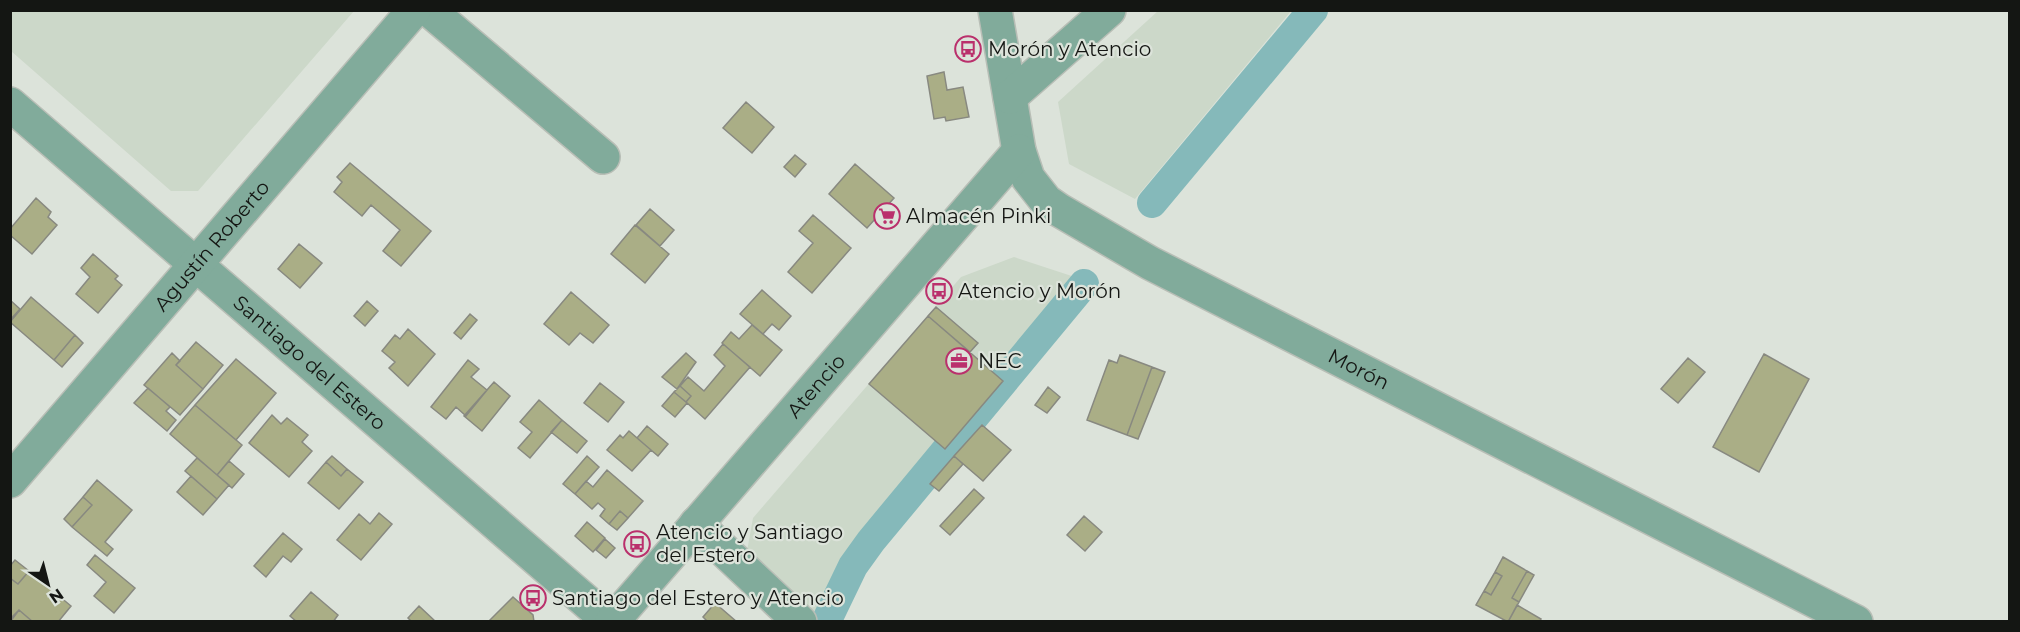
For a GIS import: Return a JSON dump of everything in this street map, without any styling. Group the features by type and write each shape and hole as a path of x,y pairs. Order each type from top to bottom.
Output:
{"street":[{"name":"Agustín Roberto","path":"10,481 414,10"},
{"path":"429,10 603,157"},
{"name":"Morón","path":"995,10 1019,151 1028,178 1046,201 1150,263 1856,621"},
{"path":"1010,97 1109,10"},
{"name":"Santiago del Estero","path":"10,104 611,621"},
{"name":"Atencio","path":"611,621 1019,151"},
{"path":"696,524 800,621"}],"shaded area":[{"path":"11,10 354,11 198,191 171,191 11,51"},
{"path":"1158,11 1291,11 1135,199 1069,164 1058,102"},
{"path":"1014,257 1093,283 860,567 833,621 822,621 747,551 753,518 961,277"}],"building":[{"path":"944,72 947,90 963,87 969,117 946,121 945,117 934,119 927,76"},
{"path":"746,102 774,127 752,153 723,128"},
{"path":"795,155 806,164 795,177 784,167"},
{"path":"350,163 431,231 401,266 383,251 400,230 371,205 362,216 334,192 342,182 337,177"},
{"path":"855,164 894,198 867,228 829,194"},
{"path":"36,198 51,212 48,217 57,225 32,254 10,235 10,229"},
{"path":"650,209 674,230 660,246 636,225"},
{"path":"813,215 851,248 812,293 788,272 813,243 799,231"},
{"path":"635,225 669,254 645,283 611,254"},
{"path":"299,244 322,263 300,288 278,269"},
{"path":"93,254 118,276 115,279 122,285 98,313 76,294 90,277 81,268"},
{"path":"762,290 791,316 779,330 772,324 763,334 740,314"},
{"path":"571,292 609,325 593,343 580,333 569,345 544,324"},
{"path":"31,297 75,335 54,360 10,322"},
{"path":"10,300 20,309 10,320"},
{"path":"367,301 378,311 365,326 354,316"},
{"path":"936,307 978,343 970,352 928,316"},
{"path":"470,314 477,320 461,339 454,333"},
{"path":"928,316 1003,381 945,449 869,384"},
{"path":"752,325 782,350 760,376 722,343 731,332 739,339"},
{"path":"408,329 435,354 408,386 389,368 395,362 382,351 395,335 400,339"},
{"path":"75,335 83,343 62,367 54,360"},
{"path":"196,342 223,365 203,389 176,365"},
{"path":"723,344 750,367 705,419 686,402 691,396 680,386 688,377 704,391 725,366 714,355"},
{"path":"172,353 180,361 176,365 203,389 180,415 144,385"},
{"path":"686,353 696,362 677,389 662,377"},
{"path":"1764,354 1809,379 1759,472 1713,447"},
{"path":"1120,355 1152,367 1127,435 1087,420 1109,360 1117,363"},
{"path":"1688,358 1705,372 1678,403 1661,389"},
{"path":"236,359 276,393 236,440 195,405"},
{"path":"468,360 479,369 471,377 487,390 466,416 456,407 446,419 431,407"},
{"path":"1152,367 1165,372 1138,439 1127,435"},
{"path":"494,382 510,396 482,431 464,416"},
{"path":"600,383 624,402 608,422 584,403"},
{"path":"680,386 691,396 686,402 674,392"},
{"path":"1048,387 1060,397 1047,413 1035,405"},
{"path":"148,388 170,407 166,411 176,420 167,431 134,403"},
{"path":"674,392 687,403 675,417 662,406"},
{"path":"539,400 562,420 530,458 518,448 532,432 520,422"},
{"path":"195,405 242,445 217,475 170,434"},
{"path":"272,415 281,424 287,418 308,435 302,442 312,451 289,477 249,443"},
{"path":"562,420 587,441 577,453 551,432"},
{"path":"982,425 1011,450 983,481 954,456"},
{"path":"647,426 668,444 658,456 637,438"},
{"path":"629,431 651,450 632,471 607,450 620,435 623,438"},
{"path":"332,456 347,469 341,476 326,462"},
{"path":"587,456 599,467 575,494 563,484"},
{"path":"954,456 963,464 939,491 930,484"},
{"path":"197,458 229,485 217,499 185,471"},
{"path":"229,461 244,474 232,488 217,475"},
{"path":"326,462 341,476 347,469 363,482 339,509 308,483"},
{"path":"607,470 643,501 628,518 620,511 609,524 600,516 605,509 598,503 592,509 575,494 586,481 593,487"},
{"path":"191,476 217,499 203,515 177,492"},
{"path":"97,480 132,510 105,542 113,549 107,556 72,527 92,505 83,497"},
{"path":"974,489 984,498 950,535 940,526"},
{"path":"83,497 92,505 72,527 64,519"},
{"path":"620,511 628,518 617,530 609,524"},
{"path":"379,513 392,524 361,560 337,540 359,514 370,524"},
{"path":"1084,516 1102,532 1085,551 1067,535"},
{"path":"587,522 605,538 593,552 575,536"},
{"path":"283,533 302,549 291,562 283,556 266,577 254,566"},
{"path":"605,539 615,548 606,558 596,550"},
{"path":"95,555 135,588 114,613 94,596 106,582 87,565"},
{"path":"1503,557 1527,571 1512,598 1519,602 1508,622 1476,605 1484,591 1491,595 1502,576 1495,572"},
{"path":"15,560 29,571 18,584 10,578 10,566"},
{"path":"29,571 71,606 58,622 33,622 19,610 10,619 10,578 18,584"},
{"path":"1527,571 1534,575 1519,602 1512,598"},
{"path":"1495,572 1502,576 1491,595 1484,591"},
{"path":"311,592 338,615 333,622 297,622 290,616"},
{"path":"513,597 533,615 534,622 488,622"},
{"path":"715,603 737,622 708,622 703,617"},
{"path":"1517,605 1541,619 1539,622 1508,622"},
{"path":"419,606 436,622 412,622 408,618"},
{"path":"19,610 33,622 10,622"}],"waterway":[{"path":"1152,203 1313,10"},
{"path":"826,622 853,566 871,541 1084,284"}],"place":[{"name":"Morón y Atencio","path":"968,49"},
{"name":"Almacén Pinki","path":"887,216"},
{"name":"Atencio y Morón","path":"939,291"},
{"name":"NEC","path":"959,361"},
{"name":"Atencio y Santiago del Estero","path":"637,544"},
{"name":"Santiago del Estero y Atencio","path":"533,598"}]}
